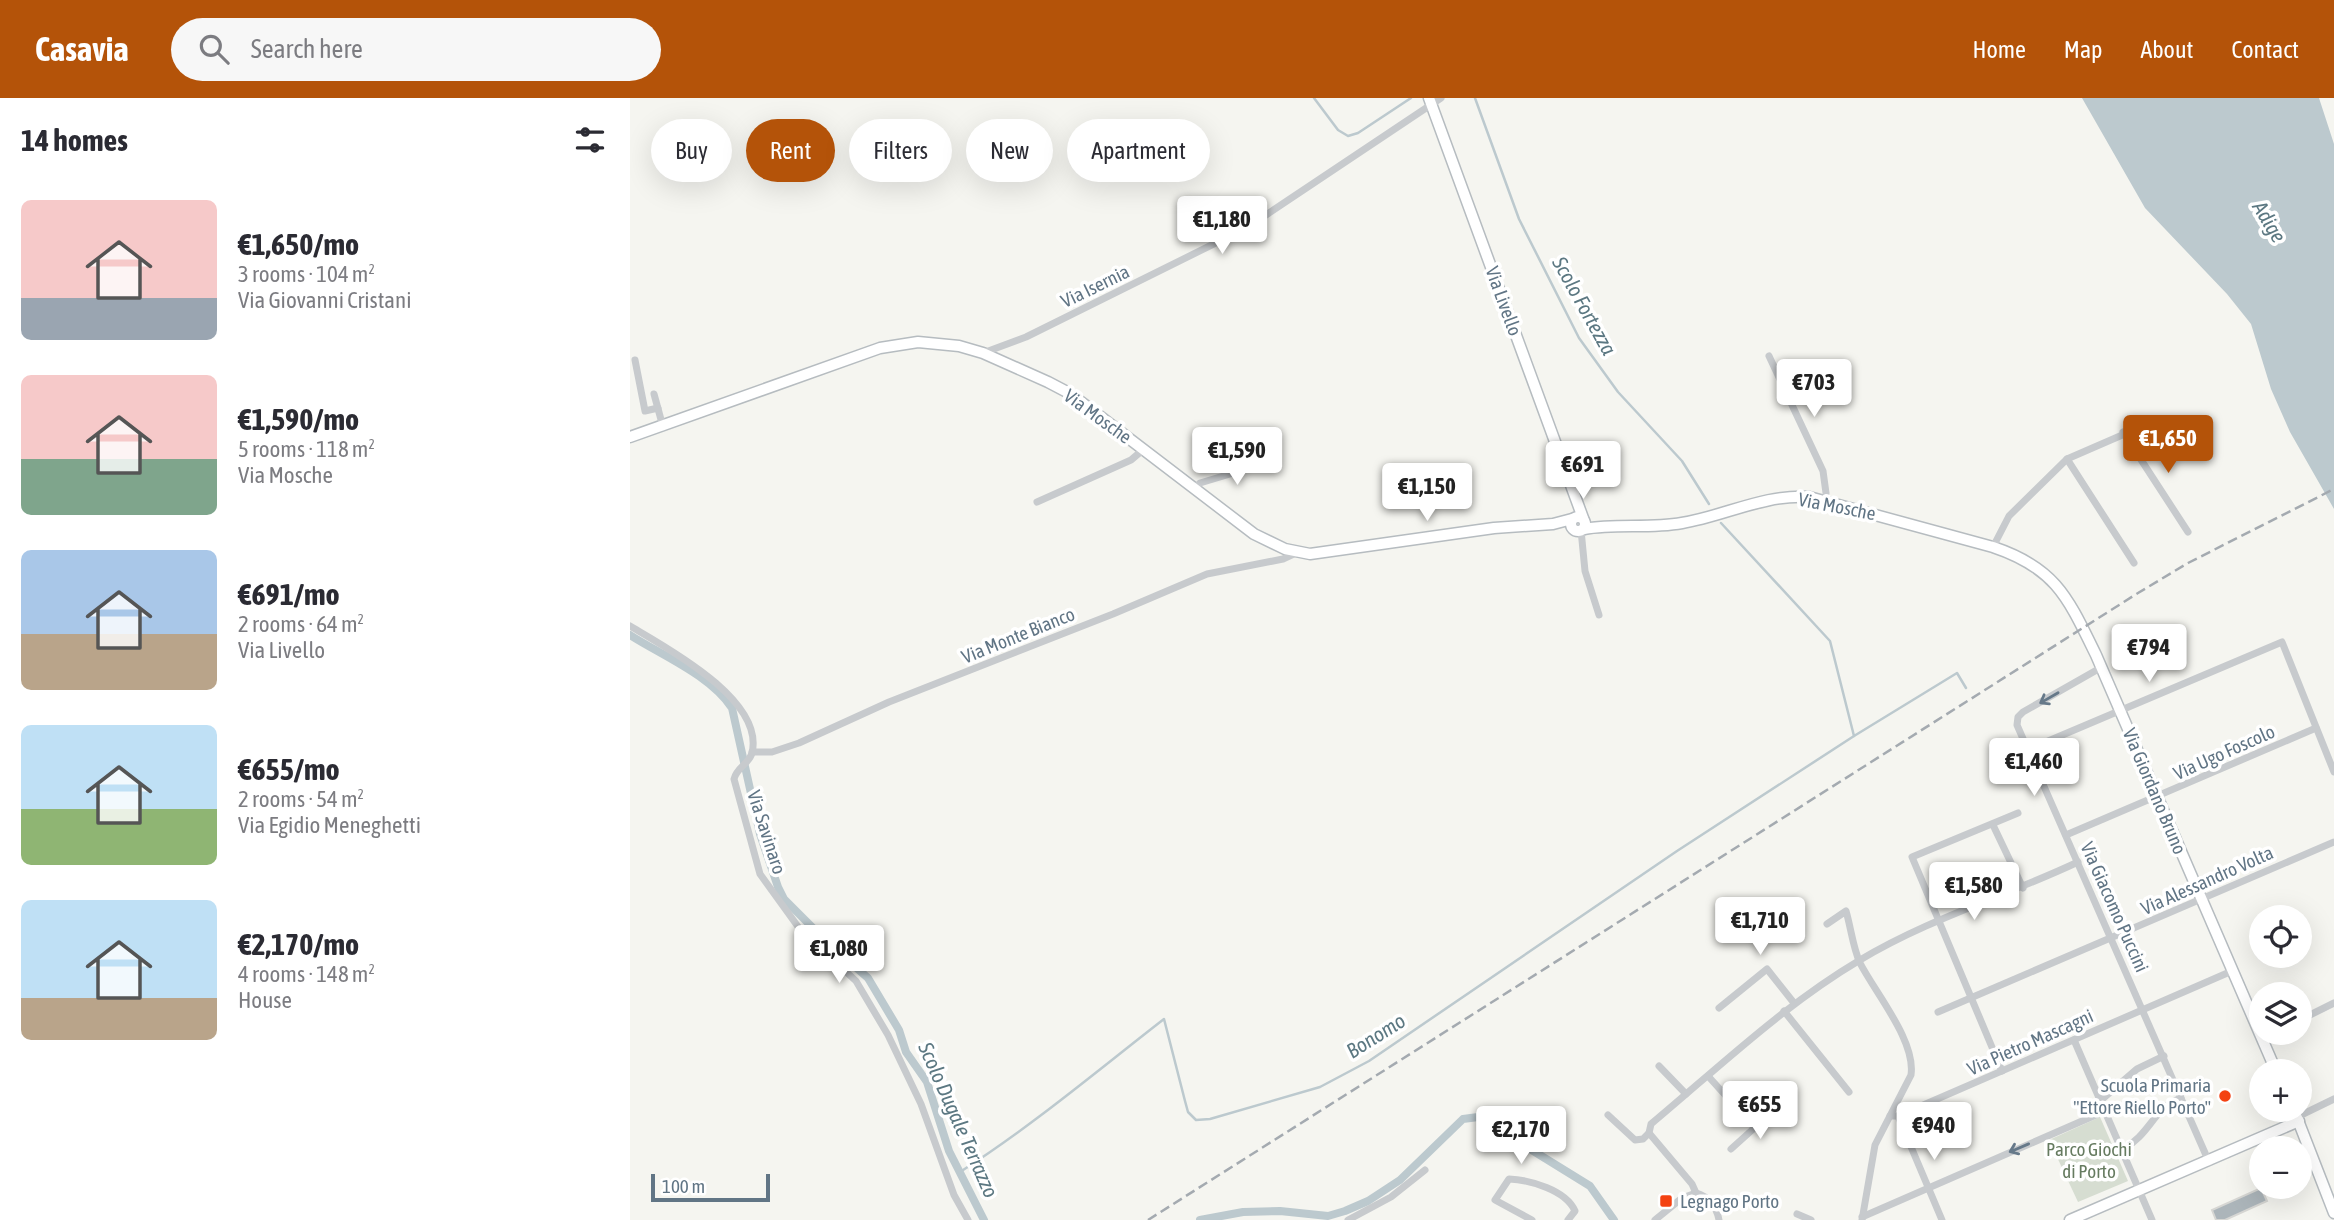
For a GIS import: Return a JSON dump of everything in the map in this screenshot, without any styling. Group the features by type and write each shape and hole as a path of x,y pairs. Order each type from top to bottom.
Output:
{"main road":[{"name":"Via Livello","path":"1430,102 1578,504 1579,526"},
{"name":"Via Mosche","path":"630,437 899,343 947,344 983,353 1069,393 1254,534 1272,544 1299,552 1339,551 1494,528 1553,524 1654,527 1684,523 1761,501 1796,496 1828,501 1993,547"},
{"name":"Via Giordano Bruno","path":"1993,547 2035,564 2054,582 2086,634 2249,1010"},
{"path":"2070,1220 2209,1161 2284,1122"},
{"path":"2298,1122 2334,1215"}],"street":[{"name":"Via Isernia","path":"983,353 1026,337 1248,227 1430,102 1441,98"},
{"path":"1769,356 1823,471 1826,493"},
{"path":"635,360 645,411 658,408"},
{"path":"654,394 663,427"},
{"path":"1993,547 2009,516 2067,459 2123,432 2143,426"},
{"path":"2123,432 2189,532"},
{"path":"1037,502 1132,460 1144,449"},
{"path":"2067,459 2134,563"},
{"path":"1195,488 1200,483 1250,468 1258,462"},
{"path":"1579,526 1585,571 1599,615"},
{"name":"Via Monte Bianco","path":"752,752 772,752 799,743 889,702 1207,574 1283,559 1299,552"},
{"path":"630,626 668,649 732,697 748,726 752,752"},
{"path":"2027,750 2282,642 2334,772"},
{"name":"Via Giacomo Puccini","path":"2102,667 2020,715 2017,725 2209,1161"},
{"name":"Via Ugo Foscolo","path":"2066,835 2158,798 2316,728"},
{"name":"Via Savinaro","path":"752,752 735,775 735,785 760,874 799,928 856,981 888,1035 921,1104 954,1195 968,1220"},
{"path":"2002,1071 1912,857 2018,813"},
{"path":"1993,825 2023,888"},
{"name":"Via Alessandro Volta","path":"1938,1012 2334,842"},
{"path":"1608,1115 1635,1140 1643,1139 1649,1133 1651,1124 1784,1011 1859,960 1898,939 2023,888 2078,862"},
{"path":"1827,924 1846,911 1859,960 1911,1056 1911,1075 1894,1116 1875,1145 1862,1219"},
{"path":"1719,1008 1767,970 1794,1003"},
{"name":"Via Pietro Mascagni","path":"1894,1116 2232,971"},
{"path":"2312,1014 2334,1003"},
{"path":"1784,1011 1849,1092"},
{"path":"2074,1040 2152,1220"},
{"path":"2101,1101 2137,1069 2164,1056"},
{"path":"1659,1066 1686,1094"},
{"path":"1708,1076 1754,1127"},
{"path":"2122,1150 2141,1137 2167,1103 2181,1098"},
{"path":"2312,1109 2334,1099"},
{"path":"1862,1219 2105,1111"},
{"path":"1731,1149 1771,1113"},
{"path":"1894,1116 1942,1220"},
{"path":"1649,1133 1692,1184 1696,1194"},
{"path":"1348,1220 1391,1197 1425,1170"},
{"path":"1532,1220 1495,1200 1509,1179 1531,1182 1563,1196 1572,1203 1575,1211 1568,1220"},
{"path":"1655,1220 1682,1198 1696,1194 1704,1196 1716,1209 1719,1220"},
{"path":"1797,1213 1811,1220"},
{"path":"2327,1220 2334,1215"}],"green space":[{"name":"Parco Giochi di Porto","path":"2100,1117 2128,1181 2078,1202 2049,1140"}],"water":[{"name":"Adige","path":"2082,98 2319,98 2334,144 2334,509 2290,432 2271,389 2251,324 2227,294 2145,208"}],"building":[{"path":"2249,1193 2249,1199 2267,1201 2225,1220 2216,1220 2212,1210"}],"waterway":[{"name":"Scolo Fortezza","path":"1314,98 1338,130 1348,136 1358,133 1411,98"},
{"name":"Scolo Fortezza","path":"1475,98 1519,219 1579,338 1618,392 1682,461 1709,504"},
{"name":"Scolo Fortezza","path":"1721,523 1830,641 1854,736 1957,673 1966,688"},
{"name":"Scolo Dugale Terrazzo","path":"630,635 699,676 723,696 732,708 760,834 778,887 784,899 868,978 899,1030 906,1052 927,1082 949,1151 984,1220"},
{"name":"Bonomo","path":"960,1172 1039,1117 1164,1019 1188,1112 1196,1120 1210,1119 1320,1087 1369,1061 1677,851 1854,736"},
{"name":"Scolo Dugale Terrazzo","path":"1200,1220 1243,1212 1280,1211 1328,1216 1345,1211 1368,1201 1400,1180 1463,1119 1478,1117 1501,1129"},
{"name":"Scolo Dugale Terrazzo","path":"1514,1139 1590,1186 1614,1220"}],"railway":[{"path":"1148,1220 2138,593 2188,563 2334,489"}],"place":[{"name":"Scuola Primaria \"Ettore Riello Porto\"","path":"2225,1096"},
{"name":"Legnago Porto","path":"1666,1201"}]}
